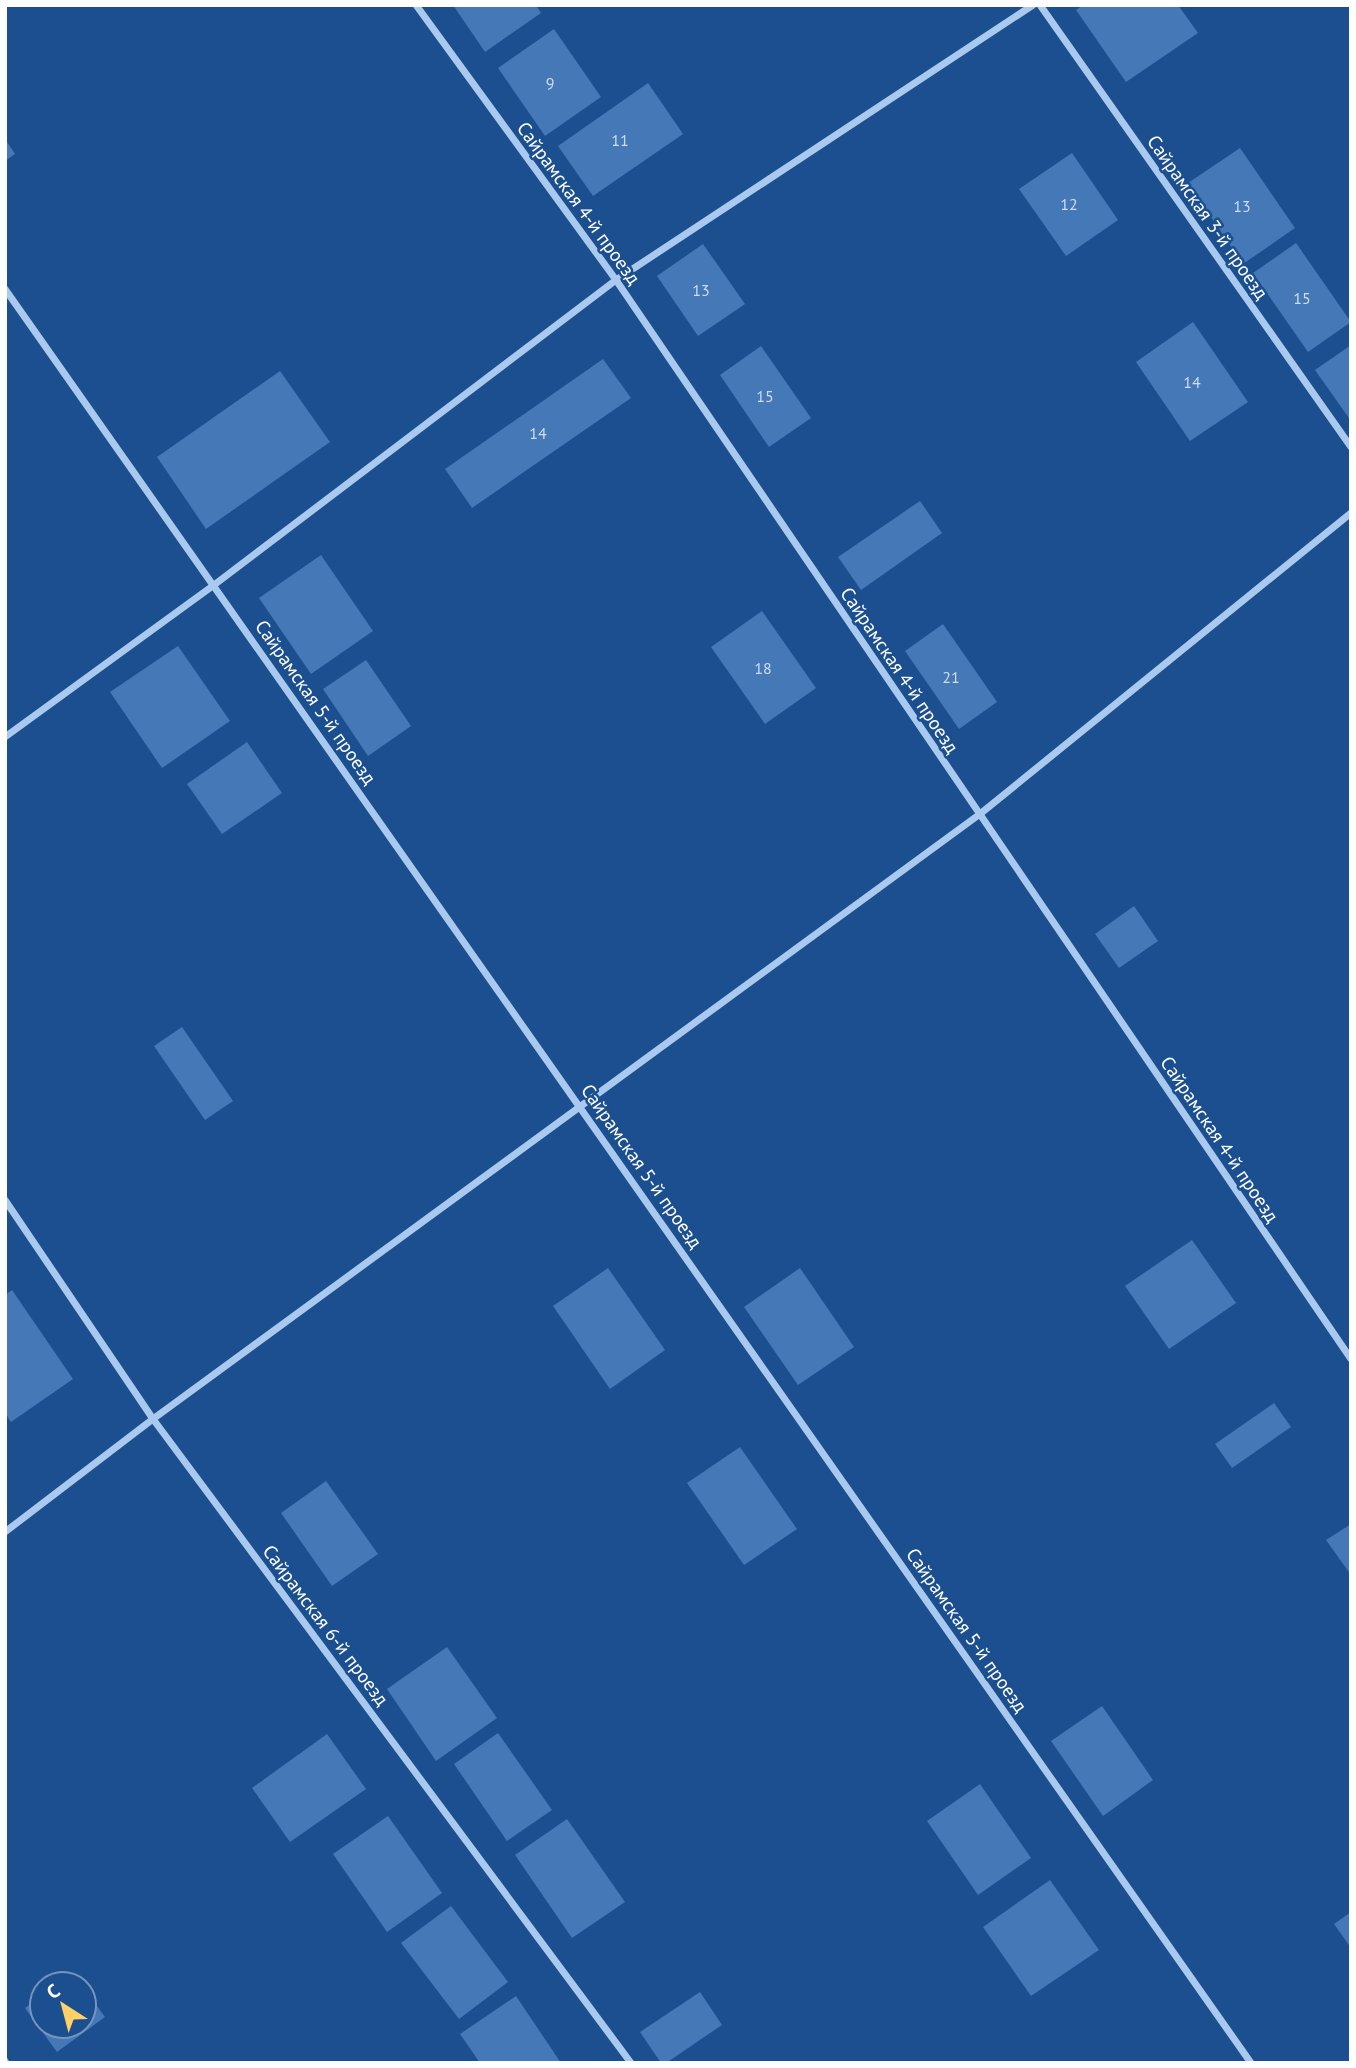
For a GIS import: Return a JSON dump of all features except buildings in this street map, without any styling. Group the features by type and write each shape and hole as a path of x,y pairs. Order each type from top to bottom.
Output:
{"street":[{"name":"Сайрамская 4-й проезд","path":"416,5 616,280 1351,1359"},
{"path":"5,737 214,585 616,280 1033,5"},
{"name":"Сайрамская 3-й проезд","path":"1040,5 1351,447"},
{"name":"Сайрамская 5-й проезд","path":"5,289 1251,2063"},
{"path":"5,1532 153,1419 979,814 1351,513"},
{"name":"Сайрамская 6-й проезд","path":"5,1200 153,1419 631,2063"}]}
